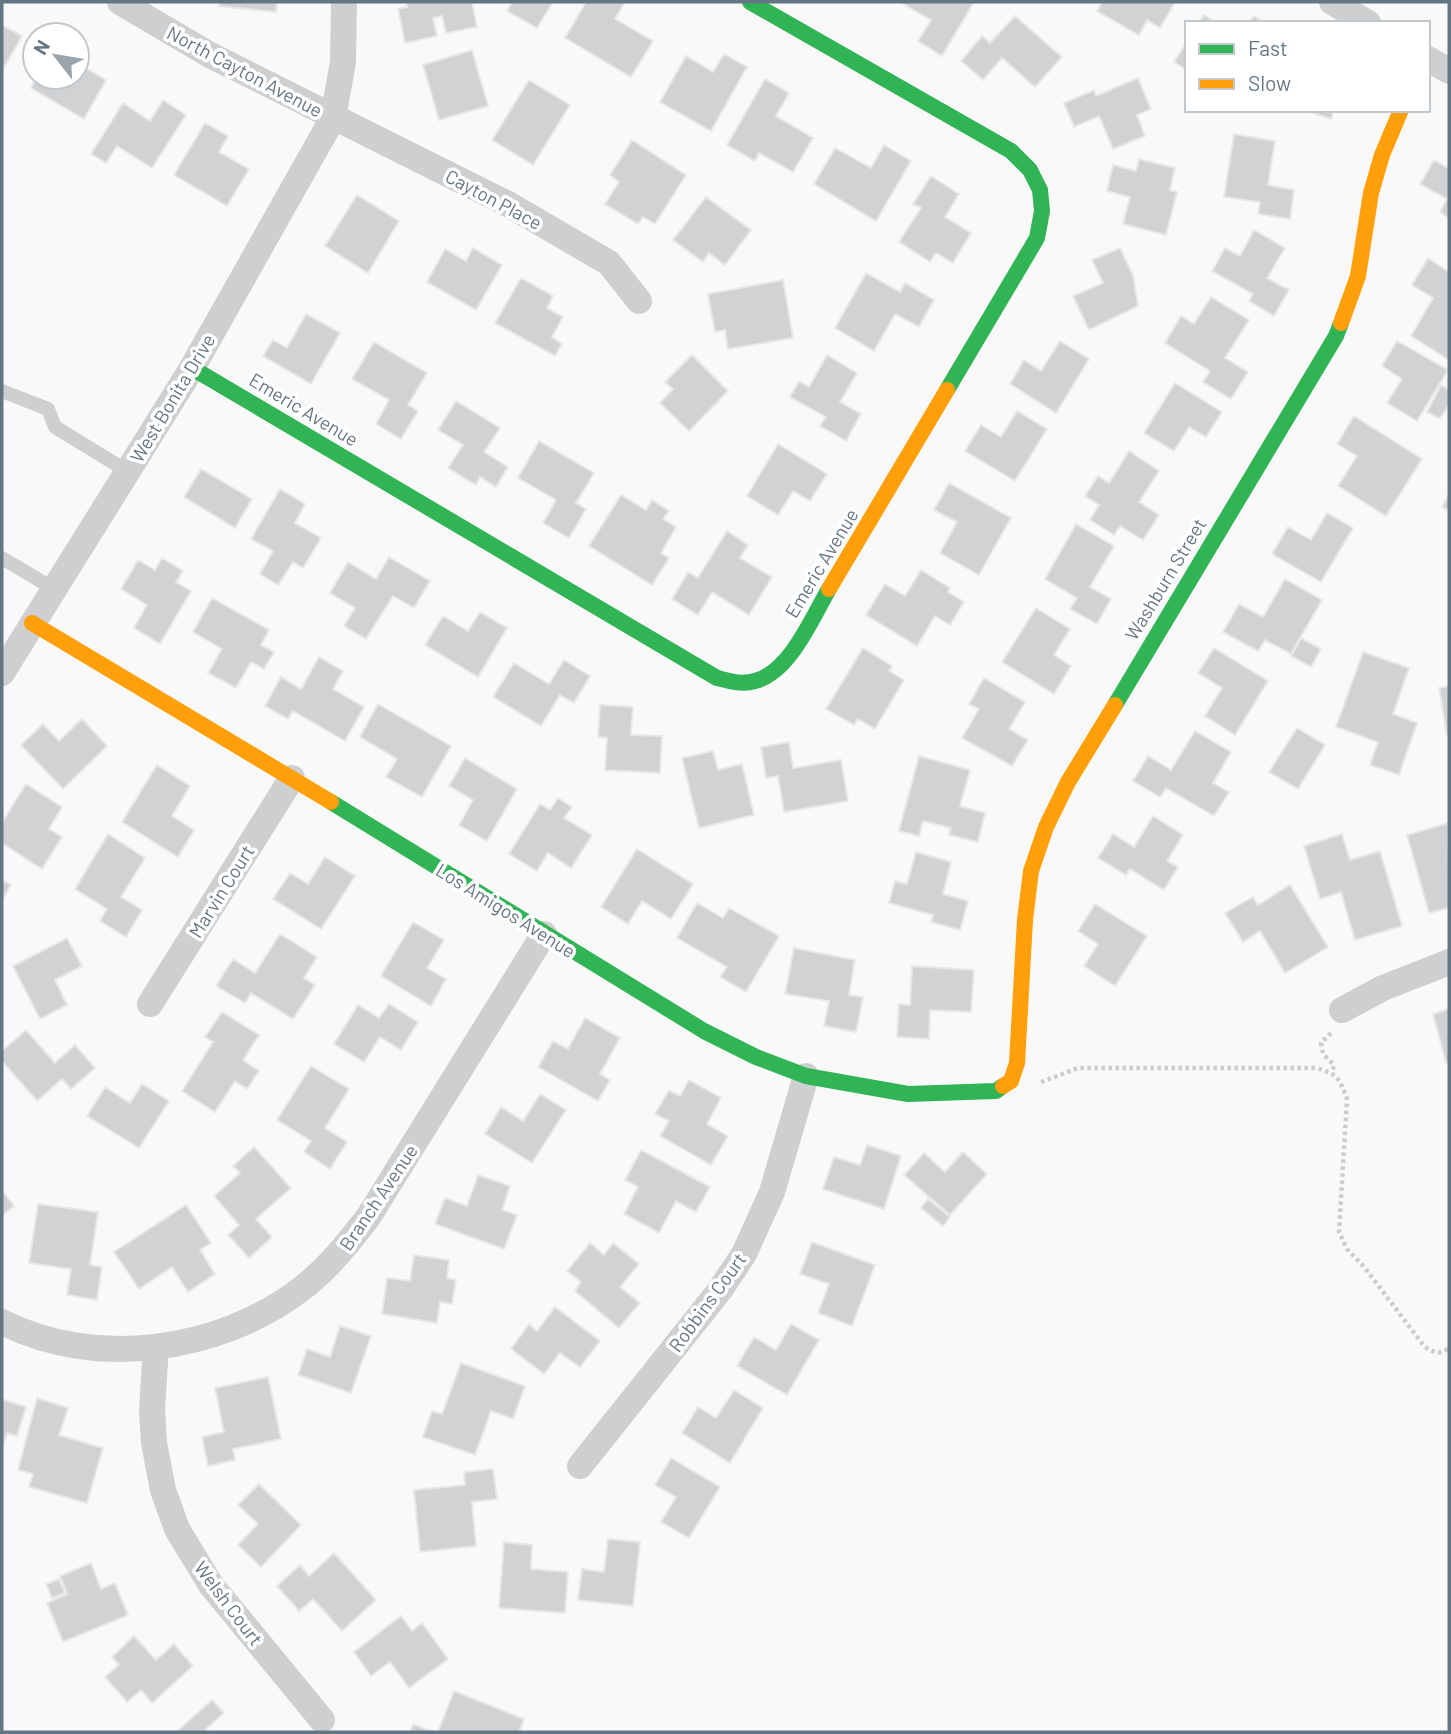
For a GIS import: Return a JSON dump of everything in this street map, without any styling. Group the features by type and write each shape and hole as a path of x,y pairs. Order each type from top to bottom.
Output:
{"street":[{"name":"North Cayton Avenue","path":"120,2 210,55 333,118"},
{"name":"West Bonita Drive","path":"2,673 192,368 333,118 343,62 344,2"},
{"name":"Emeric Avenue","path":"192,368 718,678 737,683 757,682 775,673 789,657 1037,238 1044,214 1042,189 1030,167 1011,151 750,2"},
{"path":"1332,2 1365,21"},
{"path":"1430,60 1449,71"},
{"name":"Washburn Street","path":"1011,1081 1017,1063 1025,920 1031,871 1046,827 1068,782 1336,336 1358,276 1371,193 1382,155 1400,112"},
{"name":"Cayton Place","path":"333,118 509,204 609,263 639,301"},
{"name":"Los Amigos Avenue","path":"32,623 292,778 704,1031 756,1057 806,1076 908,1094 996,1091 1011,1081"},
{"name":"Marvin Court","path":"150,1004 292,778"},
{"name":"Branch Avenue","path":"2,1322 55,1341 105,1349 156,1347 209,1336 254,1318 300,1290 338,1256 369,1216 544,934"},
{"path":"1342,1010 1382,988 1449,962"},
{"name":"Robbins Court","path":"580,1466 719,1290 744,1254 772,1192 806,1076"},
{"name":"Welsh Court","path":"156,1347 152,1409 154,1443 163,1490 177,1529 211,1585 322,1720"}],"lane":[{"path":"2,391 48,409 55,428 127,471"},
{"path":"2,558 54,589"}],"path":[{"path":"1332,1073 1334,1065 1322,1054 1321,1043 1332,1032 1350,1031 1352,1026 1342,1010"},
{"path":"1011,1081 1045,1083 1078,1068 1316,1068 1332,1073 1348,1099 1339,1232 1347,1249 1365,1268 1424,1346 1437,1353 1449,1348"}],"building":[{"path":"219,2 277,2 276,12 219,6"},
{"path":"406,2 472,2 477,27 446,33 442,16 433,18 437,36 405,43 398,9 407,7"},
{"path":"512,2 553,2 537,28 507,11"},
{"path":"586,2 625,2 615,19 653,41 631,77 565,38"},
{"path":"900,2 974,2 942,56 918,41 931,20"},
{"path":"1102,2 1175,2 1160,28 1147,20 1139,35 1097,11"},
{"path":"1204,15 1214,21 1200,21"},
{"path":"1015,16 1062,57 1035,87 1002,58 983,80 961,61 982,36 990,43"},
{"path":"2,25 21,38 2,71"},
{"path":"1185,45 1185,69 1174,62"},
{"path":"472,50 488,106 439,120 423,65"},
{"path":"724,54 747,67 711,131 660,102 686,56 713,72"},
{"path":"91,71 106,80 84,119 36,91 91,91"},
{"path":"1138,78 1151,109 1137,115 1145,136 1113,149 1099,116 1074,127 1064,103 1094,90 1096,96"},
{"path":"765,79 789,93 776,116 813,138 793,172 759,153 755,161 727,145"},
{"path":"529,80 570,105 533,165 492,140"},
{"path":"163,100 186,115 152,168 117,146 106,163 91,154 123,103 150,121"},
{"path":"1310,112 1333,112 1331,119"},
{"path":"205,123 228,136 219,152 249,169 227,206 174,175"},
{"path":"1234,134 1275,141 1268,185 1294,190 1290,219 1258,214 1260,202 1224,197"},
{"path":"632,140 686,175 655,224 643,217 638,224 605,204 619,182 610,175"},
{"path":"884,145 911,161 876,221 814,184 835,148 871,168"},
{"path":"1139,159 1175,168 1170,190 1177,192 1166,235 1123,224 1130,197 1107,191 1113,165 1136,171"},
{"path":"1434,160 1448,168 1449,166 1449,218 1440,212 1447,199 1420,184"},
{"path":"931,176 959,194 945,217 971,233 953,263 936,253 930,262 899,242 921,208 913,204"},
{"path":"357,195 399,221 368,273 325,246"},
{"path":"706,197 751,230 725,265 709,253 703,262 673,240"},
{"path":"1254,230 1285,248 1267,278 1289,290 1274,316 1249,301 1253,294 1212,271 1225,248 1240,256"},
{"path":"473,248 502,265 476,310 427,282 445,249 466,261"},
{"path":"1120,248 1133,275 1138,306 1089,330 1073,296 1103,283 1092,260"},
{"path":"1428,258 1449,272 1449,360 1411,336 1433,298 1412,285"},
{"path":"866,273 900,292 905,283 934,300 919,327 895,314 874,351 835,328"},
{"path":"521,278 553,296 547,308 563,317 552,337 562,344 555,356 495,323"},
{"path":"783,280 793,338 728,349 725,330 715,332 708,294"},
{"path":"1211,297 1249,320 1225,358 1248,372 1231,399 1203,382 1210,371 1165,343 1181,316 1194,324"},
{"path":"306,314 340,333 311,384 263,356 273,340 287,348"},
{"path":"1060,341 1089,359 1056,413 1010,384 1024,360 1041,371"},
{"path":"1397,341 1448,370 1417,421 1387,403 1402,379 1382,366"},
{"path":"374,342 427,373 408,405 418,411 401,439 376,424 389,400 352,379"},
{"path":"692,355 728,391 689,431 660,403 673,389 665,382"},
{"path":"827,355 857,373 840,402 861,414 846,441 820,426 826,417 790,397 799,381 809,387"},
{"path":"1175,383 1222,412 1206,437 1189,427 1174,451 1144,433"},
{"path":"1441,385 1449,390 1449,404 1440,419 1427,412"},
{"path":"456,401 500,428 484,452 508,467 496,487 480,477 476,485 448,468 463,445 438,430"},
{"path":"1017,411 1047,429 1015,481 965,451 981,425 1001,437"},
{"path":"1354,416 1422,459 1386,516 1338,486 1357,456 1337,444"},
{"path":"539,441 594,473 576,503 586,509 569,538 543,523 556,500 518,478"},
{"path":"778,444 827,474 810,501 793,491 778,515 747,496"},
{"path":"1129,451 1159,471 1139,502 1159,515 1143,540 1120,526 1114,535 1090,520 1099,505 1085,496 1098,476 1109,483"},
{"path":"201,469 252,499 235,528 184,497"},
{"path":"949,483 1011,518 979,575 940,553 957,522 934,510"},
{"path":"280,489 305,504 295,523 321,538 303,568 293,562 278,585 260,574 273,551 251,539"},
{"path":"621,495 646,510 652,500 669,511 663,519 676,527 661,553 669,558 652,585 589,546"},
{"path":"1449,495 1449,511 1442,507"},
{"path":"1327,513 1353,528 1321,582 1272,554 1288,527 1311,540"},
{"path":"1076,524 1114,546 1090,587 1111,599 1097,624 1070,609 1077,598 1045,579"},
{"path":"727,531 748,545 740,558 772,577 749,615 712,592 698,615 672,599 688,572 698,578"},
{"path":"389,557 430,581 414,608 393,596 366,639 344,626 355,608 330,593 348,562 376,579"},
{"path":"162,558 183,571 176,582 191,591 160,644 134,628 147,605 121,589 138,560 155,570"},
{"path":"921,570 950,588 948,592 964,602 950,625 935,616 917,646 866,615 885,584 905,596"},
{"path":"1285,579 1322,600 1291,654 1265,640 1258,651 1223,632 1239,604 1263,617"},
{"path":"212,598 269,630 261,645 274,652 264,669 251,662 236,688 208,673 222,649 193,632"},
{"path":"1036,608 1070,629 1054,655 1071,666 1054,694 1002,662"},
{"path":"480,612 507,628 478,677 425,645 443,616 468,631"},
{"path":"1301,638 1321,649 1311,667 1291,656"},
{"path":"863,648 892,666 889,671 904,680 875,729 858,719 854,725 826,709"},
{"path":"1214,648 1268,681 1235,735 1205,716 1222,688 1198,673"},
{"path":"1363,652 1409,668 1393,714 1417,723 1399,775 1370,765 1378,742 1336,727"},
{"path":"319,657 343,671 333,689 364,707 345,741 293,711 288,719 265,706 281,677 301,689"},
{"path":"564,660 590,676 574,703 560,695 541,726 493,697 514,663 549,684"},
{"path":"984,678 1025,702 1009,729 1028,740 1012,766 962,738 979,709 969,704"},
{"path":"1449,686 1449,735 1447,735 1439,688"},
{"path":"378,704 451,746 422,797 386,777 397,759 360,737"},
{"path":"600,705 633,707 631,735 662,736 660,773 605,770 607,738 598,737"},
{"path":"82,719 107,746 63,789 21,745 43,724 59,741"},
{"path":"1297,728 1325,745 1298,789 1269,772"},
{"path":"1195,731 1231,752 1213,783 1229,792 1214,816 1166,788 1160,797 1133,781 1148,756 1171,770"},
{"path":"789,742 793,768 841,760 848,801 784,812 778,776 766,778 761,747"},
{"path":"713,751 718,770 742,764 754,815 699,828 682,758"},
{"path":"919,756 970,770 960,806 985,813 978,842 949,835 951,828 923,821 919,836 899,831"},
{"path":"465,758 517,789 487,841 459,825 473,800 449,786"},
{"path":"157,765 190,786 172,816 194,830 178,857 122,822"},
{"path":"26,784 62,807 49,829 62,837 42,869 2,843 2,823"},
{"path":"558,798 572,807 564,818 592,835 571,868 548,853 537,871 509,854 540,804 550,810"},
{"path":"1153,816 1183,835 1167,861 1178,867 1164,890 1130,869 1126,875 1098,858 1113,834 1134,847"},
{"path":"1448,823 1449,908 1429,913 1407,835"},
{"path":"108,834 145,858 121,897 142,910 126,937 100,921 107,909 75,889"},
{"path":"1342,834 1350,860 1380,851 1402,926 1355,940 1341,892 1320,899 1304,846"},
{"path":"637,849 693,884 671,919 642,901 628,924 601,907"},
{"path":"916,852 951,862 943,894 968,901 960,930 931,922 933,915 889,903 895,881 907,884"},
{"path":"325,857 355,876 321,929 273,899 290,873 308,884"},
{"path":"2,880 11,885 2,900"},
{"path":"1290,885 1328,947 1285,973 1260,931 1243,942 1225,913 1253,897 1258,905"},
{"path":"697,903 723,918 729,908 779,936 746,992 720,977 727,967 677,938"},
{"path":"1095,904 1147,936 1115,986 1084,966 1098,944 1078,931"},
{"path":"413,922 444,940 427,968 446,979 431,1006 381,976"},
{"path":"280,934 317,957 304,978 315,985 293,1019 251,993 245,1003 216,986 233,959 255,973"},
{"path":"67,938 82,966 55,980 67,1005 40,1019 13,966"},
{"path":"794,948 855,960 849,995 863,997 856,1032 824,1026 829,1001 785,994"},
{"path":"912,966 974,970 971,1012 930,1010 929,1039 897,1037 899,1004 910,1005"},
{"path":"389,1004 418,1022 401,1050 380,1037 364,1062 334,1044 358,1005 379,1018"},
{"path":"1449,1009 1449,1062 1446,1063 1433,1014"},
{"path":"222,1012 259,1035 243,1060 259,1071 247,1089 235,1081 215,1112 182,1091 213,1042 205,1037"},
{"path":"585,1018 620,1038 600,1074 610,1080 598,1101 538,1067 553,1041 568,1049"},
{"path":"26,1030 55,1063 75,1045 95,1068 71,1089 62,1079 37,1101 2,1061 2,1051"},
{"path":"311,1066 349,1089 325,1128 347,1142 330,1169 304,1152 311,1141 277,1120"},
{"path":"689,1080 721,1098 707,1124 728,1136 711,1165 660,1136 669,1121 655,1114 669,1090 680,1096"},
{"path":"142,1084 169,1101 139,1148 87,1116 105,1087 130,1103"},
{"path":"540,1094 566,1110 532,1163 485,1134 501,1107 523,1121"},
{"path":"867,1145 901,1156 884,1209 823,1189 834,1157 860,1165"},
{"path":"254,1147 291,1188 256,1219 272,1237 249,1258 228,1235 239,1225 214,1196 240,1173 233,1166"},
{"path":"641,1150 710,1187 696,1212 676,1201 659,1233 624,1214 638,1187 625,1180"},
{"path":"963,1152 987,1174 950,1215 904,1175 924,1153 945,1172"},
{"path":"478,1175 510,1186 502,1210 517,1215 504,1249 435,1224 445,1198 467,1206"},
{"path":"2,1190 14,1206 2,1216"},
{"path":"928,1199 950,1217 943,1226 921,1208"},
{"path":"38,1204 98,1212 90,1265 102,1267 97,1300 67,1295 71,1269 29,1263"},
{"path":"186,1205 211,1243 200,1250 215,1274 188,1292 172,1267 139,1289 114,1252"},
{"path":"812,1242 875,1265 852,1326 818,1313 829,1284 800,1274"},
{"path":"590,1243 604,1255 613,1243 639,1264 620,1287 640,1303 619,1328 575,1291 581,1282 567,1271"},
{"path":"414,1255 449,1260 447,1278 456,1280 452,1304 440,1302 437,1323 382,1314 387,1278 410,1281"},
{"path":"555,1307 600,1341 580,1367 560,1353 544,1374 511,1349 529,1324 537,1331"},
{"path":"791,1324 819,1340 787,1395 737,1366 754,1337 776,1350"},
{"path":"340,1326 371,1336 351,1393 298,1375 307,1349 330,1357"},
{"path":"461,1363 525,1386 513,1419 491,1411 475,1455 423,1437 432,1411 442,1414"},
{"path":"268,1377 281,1439 233,1449 235,1460 208,1466 202,1437 224,1432 215,1388"},
{"path":"734,1390 763,1408 730,1463 682,1433 698,1407 716,1418"},
{"path":"37,1398 68,1408 59,1435 103,1448 87,1503 29,1487 33,1474 18,1470"},
{"path":"2,1399 26,1407 17,1436 7,1433 2,1451"},
{"path":"671,1458 720,1487 689,1538 661,1522 676,1497 655,1485"},
{"path":"493,1469 497,1499 472,1502 476,1546 420,1552 414,1490 465,1485 464,1472"},
{"path":"259,1484 301,1525 261,1567 238,1545 258,1524 238,1505"},
{"path":"608,1539 640,1542 633,1606 578,1600 582,1569 604,1572"},
{"path":"504,1542 532,1545 531,1569 568,1572 565,1613 499,1608"},
{"path":"334,1553 376,1600 342,1631 313,1599 299,1611 277,1586 300,1565 309,1576"},
{"path":"91,1563 101,1589 115,1583 128,1615 63,1642 47,1603 67,1594 60,1576"},
{"path":"59,1579 65,1593 52,1598 46,1584"},
{"path":"401,1616 412,1631 422,1623 448,1659 409,1688 390,1662 371,1676 354,1652"},
{"path":"134,1636 156,1660 174,1644 193,1666 152,1703 141,1690 127,1702 105,1677 119,1665 112,1657"},
{"path":"454,1691 524,1719 519,1732 438,1732"},
{"path":"212,1700 224,1713 205,1730 207,1732 176,1732"},
{"path":"413,1724 433,1732 410,1732"}],"traffic: fast":[{"path":"750,2 1011,151 1030,170 1040,190 1042,211 1037,238 947,390"},
{"path":"1115,705 1336,336 1341,323"},
{"path":"192,368 717,678 750,682 768,676 799,642 829,589"},
{"path":"331,802 704,1031 756,1057 806,1076 908,1094 996,1091 1003,1086"}],"traffic: slow":[{"path":"1341,323 1358,276 1371,193 1382,155 1400,112"},
{"path":"829,589 947,390"},
{"path":"32,623 331,802"},
{"path":"1003,1086 1011,1081 1017,1063 1025,920 1031,871 1046,827 1068,782 1115,705"}]}
